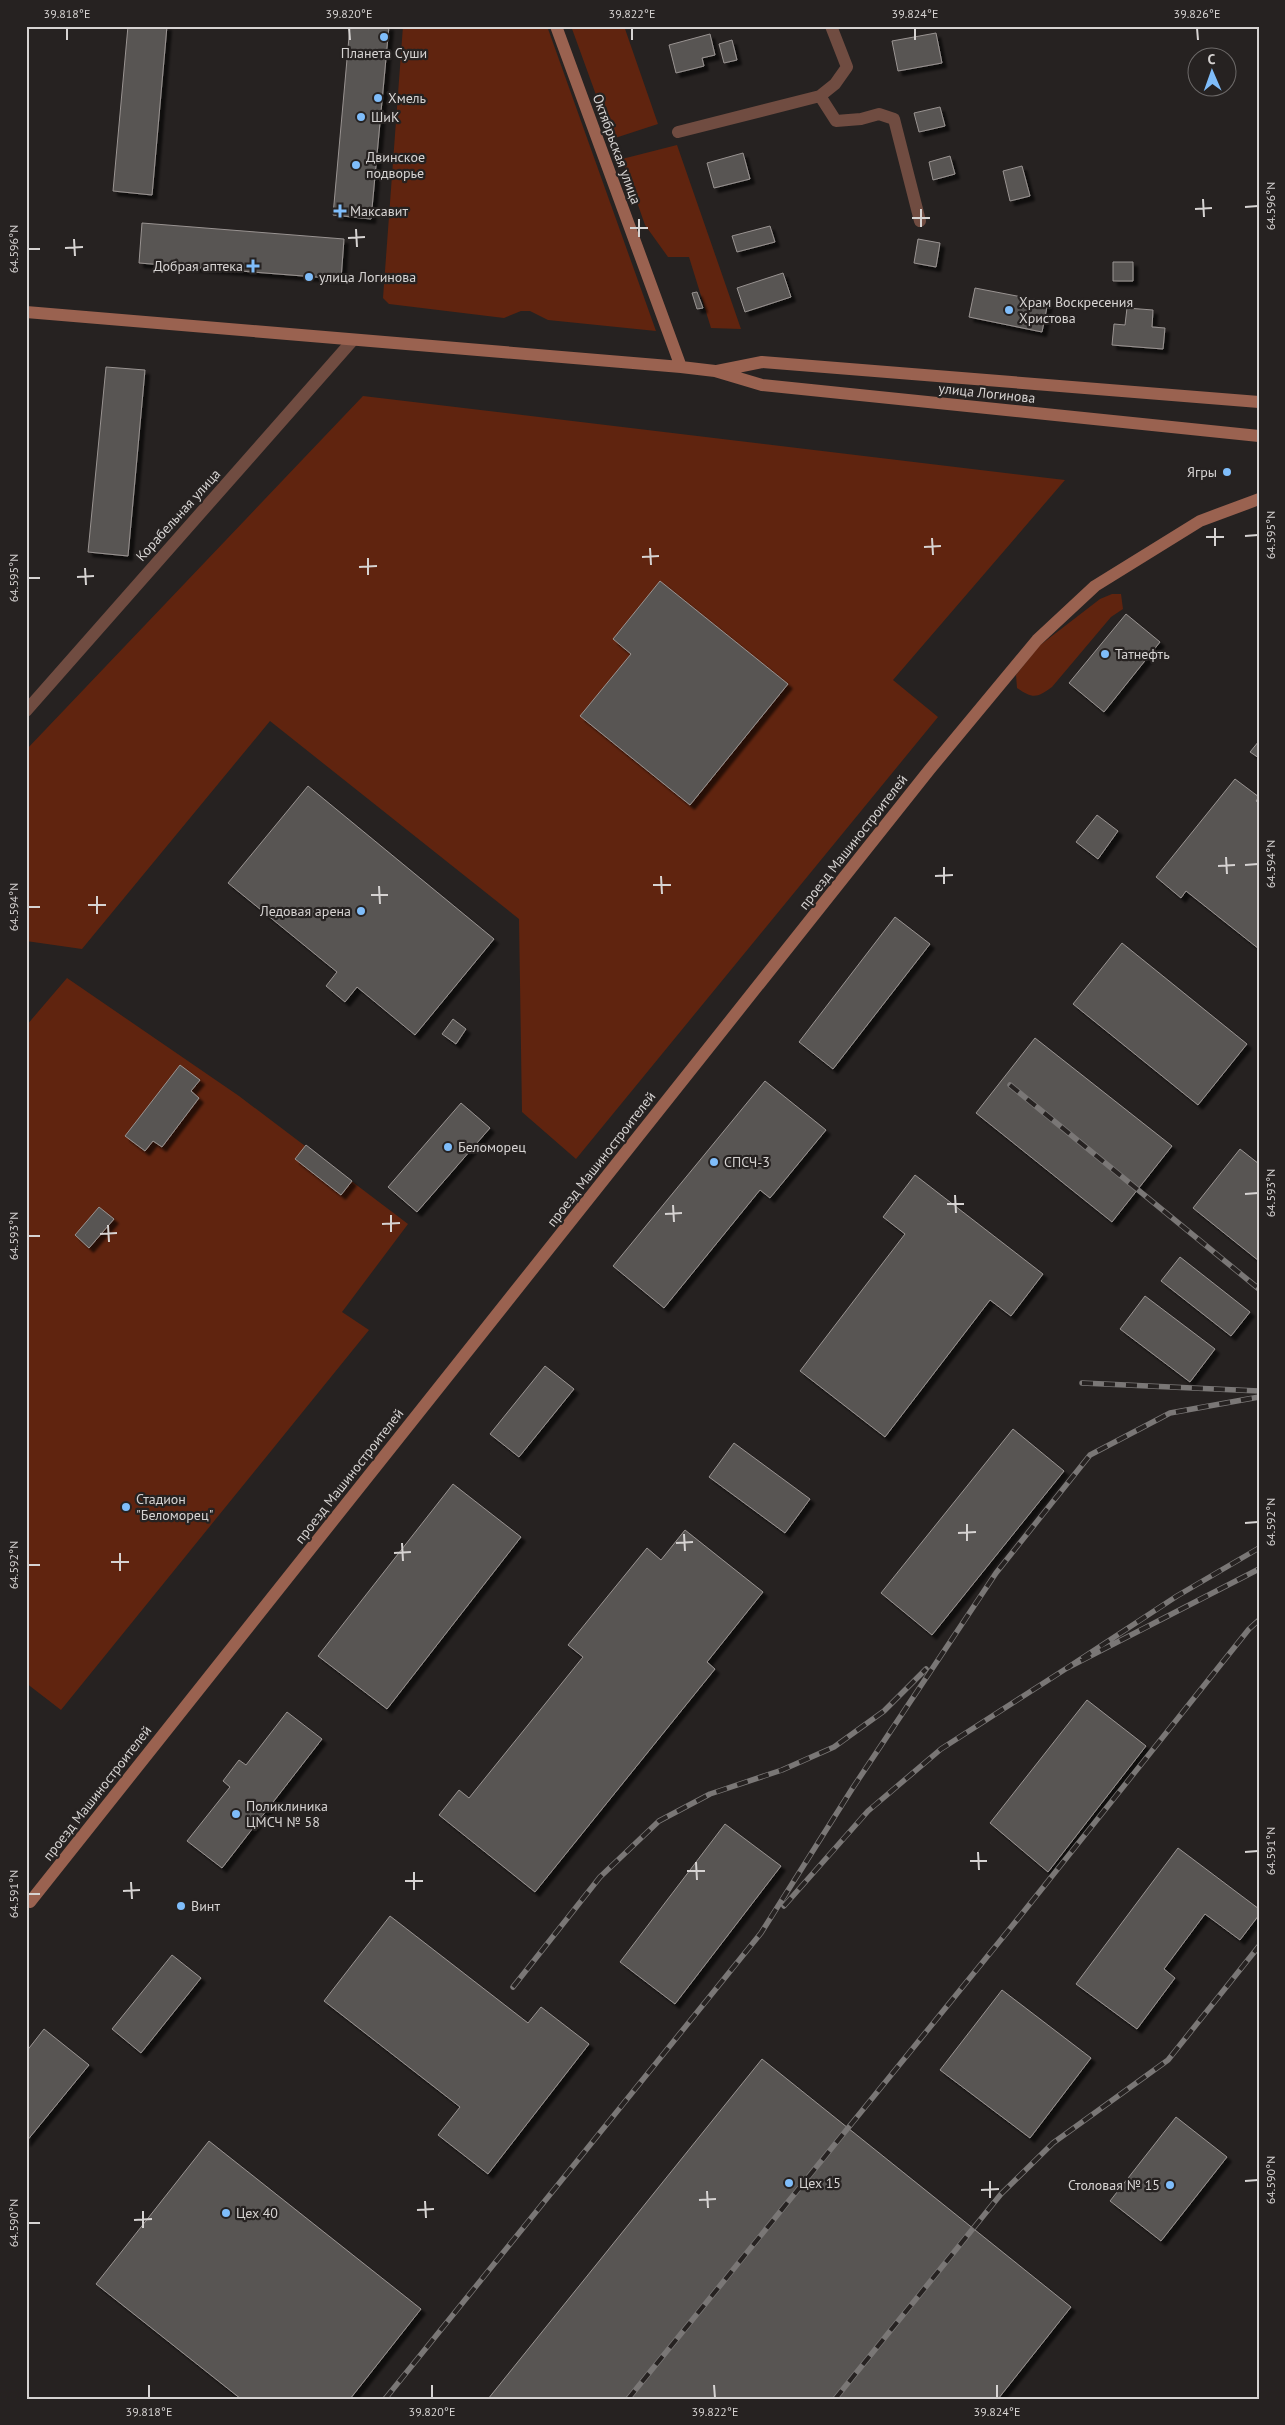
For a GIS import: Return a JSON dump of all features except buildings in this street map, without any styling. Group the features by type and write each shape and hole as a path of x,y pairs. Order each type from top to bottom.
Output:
{"main road":[{"name":"Октябрьская улица","path":"556,26 681,367"},
{"name":"улица Логинова","path":"26,312 681,367 714,371 762,385 1259,436"},
{"name":"улица Логинова","path":"714,371 762,362 1259,402"},
{"name":"проезд Машиностроителей","path":"28,1903 930,769 1037,640 1095,586 1200,520 1259,499"}],"street":[{"path":"678,132 820,96 835,84 848,67 831,26"},
{"path":"820,96 836,121 861,120 879,114 894,119 920,221"},
{"name":"Корабельная улица","path":"26,711 353,340"}],"shaded area":[{"path":"403,26 547,26 656,331 548,320 530,311 521,311 504,318 389,304 383,298"},
{"path":"571,26 624,26 658,124 612,139"},
{"path":"677,145 741,329 711,328 689,257 668,257 645,225 622,159"},
{"path":"363,396 1065,480 893,680 938,717 576,1159 522,1112 519,919 270,721 82,949 26,941 26,750"},
{"path":"1112,594 1121,594 1123,609 1111,617 1052,687 1035,696 1017,688 1016,675 1039,646 1100,599"},
{"name":"Стадион \"Беломорец\"","path":"67,978 239,1096 408,1224 342,1312 369,1330 61,1710 26,1683 26,1026"}],"railway":[{"path":"1010,1085 1259,1289"},
{"path":"1082,1383 1259,1391"},
{"path":"385,2399 761,1933 852,1789 996,1573 1090,1455 1170,1413 1259,1397"},
{"path":"1259,1548 1177,1596 1067,1668 1259,1569"},
{"path":"628,2399 1021,1915 1249,1629 1259,1620"},
{"path":"784,1906 868,1811 941,1749 1067,1668"},
{"path":"513,1987 600,1877 659,1821 710,1794 782,1770 834,1747 884,1711 926,1669"},
{"path":"835,2399 1001,2194 1053,2143 1168,2060 1259,1946"}],"place":[{"name":"Планета Суши","path":"384,37"},
{"name":"Хмель","path":"378,98"},
{"name":"ШиК","path":"361,117"},
{"name":"Двинское подворье","path":"356,165"},
{"name":"Максавит","path":"340,211"},
{"name":"Добрая аптека","path":"253,266"},
{"name":"улица Логинова","path":"309,277"},
{"name":"Храм Воскресения Христова","path":"1009,310"},
{"name":"Ягры","path":"1227,472"},
{"name":"Татнефть","path":"1105,654"},
{"name":"Ледовая арена","path":"361,911"},
{"name":"Беломорец","path":"448,1147"},
{"name":"СПСЧ-3","path":"714,1162"},
{"name":"Стадион \"Беломорец\"","path":"126,1507"},
{"name":"Поликлиника ЦМСЧ № 58","path":"236,1814"},
{"name":"Винт","path":"181,1906"},
{"name":"Цех 15","path":"789,2183"},
{"name":"Столовая № 15","path":"1170,2185"},
{"name":"Цех 40","path":"226,2213"}]}
